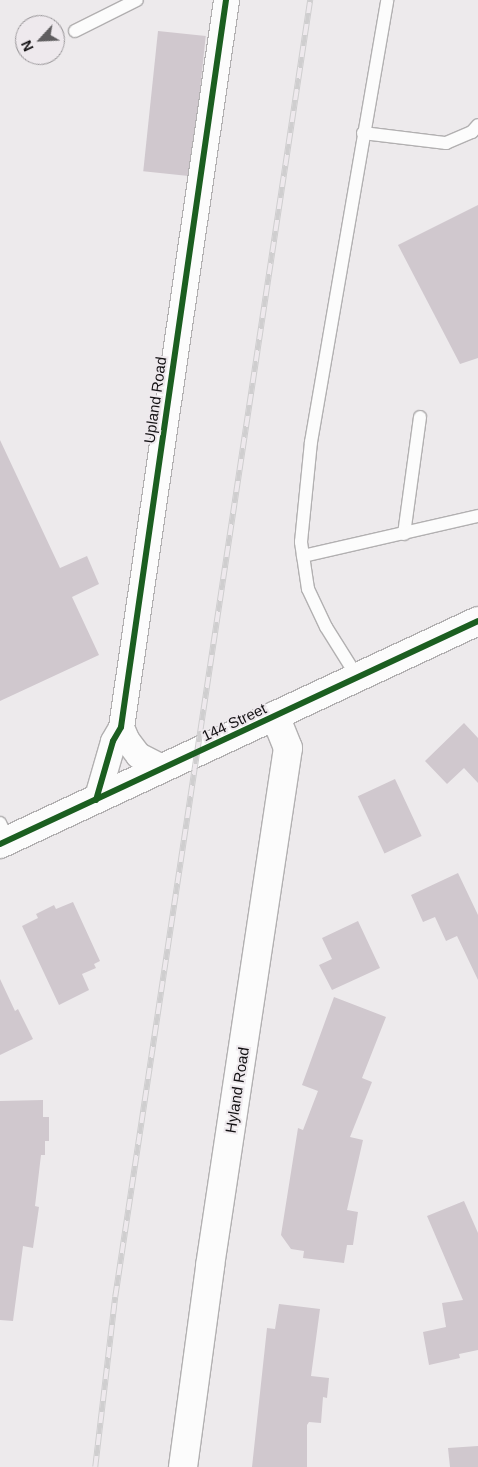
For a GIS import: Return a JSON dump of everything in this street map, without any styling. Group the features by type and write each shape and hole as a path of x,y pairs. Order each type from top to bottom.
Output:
{"street":[{"name":"Upland Road","path":"96,800 113,741 120,727 226,0"},
{"name":"144 Street","path":"3,836 96,800 478,621"},
{"name":"Hyland Road","path":"183,1467 209,1275 288,748 275,716"},
{"path":"120,727 138,755 163,768"}],"lane":[{"path":"75,31 137,0"},
{"path":"358,678 326,627 308,589 301,542 311,442 363,133 388,0"},
{"path":"363,133 446,143 472,132 478,124"},
{"path":"404,534 420,417"},
{"path":"303,556 478,516"}],"building":[{"path":"158,31 206,36 191,176 143,171"},
{"path":"478,205 478,358 460,364 398,245"},
{"path":"0,440 60,568 87,556 99,584 72,597 99,655 0,701"},
{"path":"464,723 478,738 478,783 464,768 447,784 425,761"},
{"path":"395,779 422,836 384,853 358,796"},
{"path":"458,873 478,915 478,980 457,936 446,941 435,917 423,922 411,895"},
{"path":"73,902 100,961 94,964 96,968 82,974 89,990 59,1005 22,926 38,918 36,914 54,905 56,909"},
{"path":"358,921 380,968 332,990 319,965 332,959 322,938"},
{"path":"0,979 15,1011 18,1009 33,1039 0,1055"},
{"path":"334,997 386,1017 362,1078 372,1082 350,1137 363,1140 347,1210 358,1212 353,1245 347,1245 344,1263 303,1258 304,1251 291,1249 281,1235 298,1128 303,1130 318,1091 302,1085"},
{"path":"43,1100 43,1117 49,1117 49,1141 45,1141 45,1155 41,1155 35,1206 39,1207 33,1248 23,1246 13,1321 0,1320 0,1101"},
{"path":"464,1201 478,1233 478,1350 459,1354 460,1358 429,1365 423,1332 446,1327 442,1303 463,1300 427,1216"},
{"path":"279,1304 320,1309 311,1376 329,1378 327,1398 323,1397 321,1423 309,1422 307,1425 307,1467 252,1467 267,1328 275,1329"},
{"path":"478,1446 478,1467 450,1467 448,1448"}],"railway":[{"path":"95,1467 115,1297 310,0"}],"cycle path":[{"path":"96,800 113,741 121,727 226,0"},
{"path":"0,844 478,621"}]}
